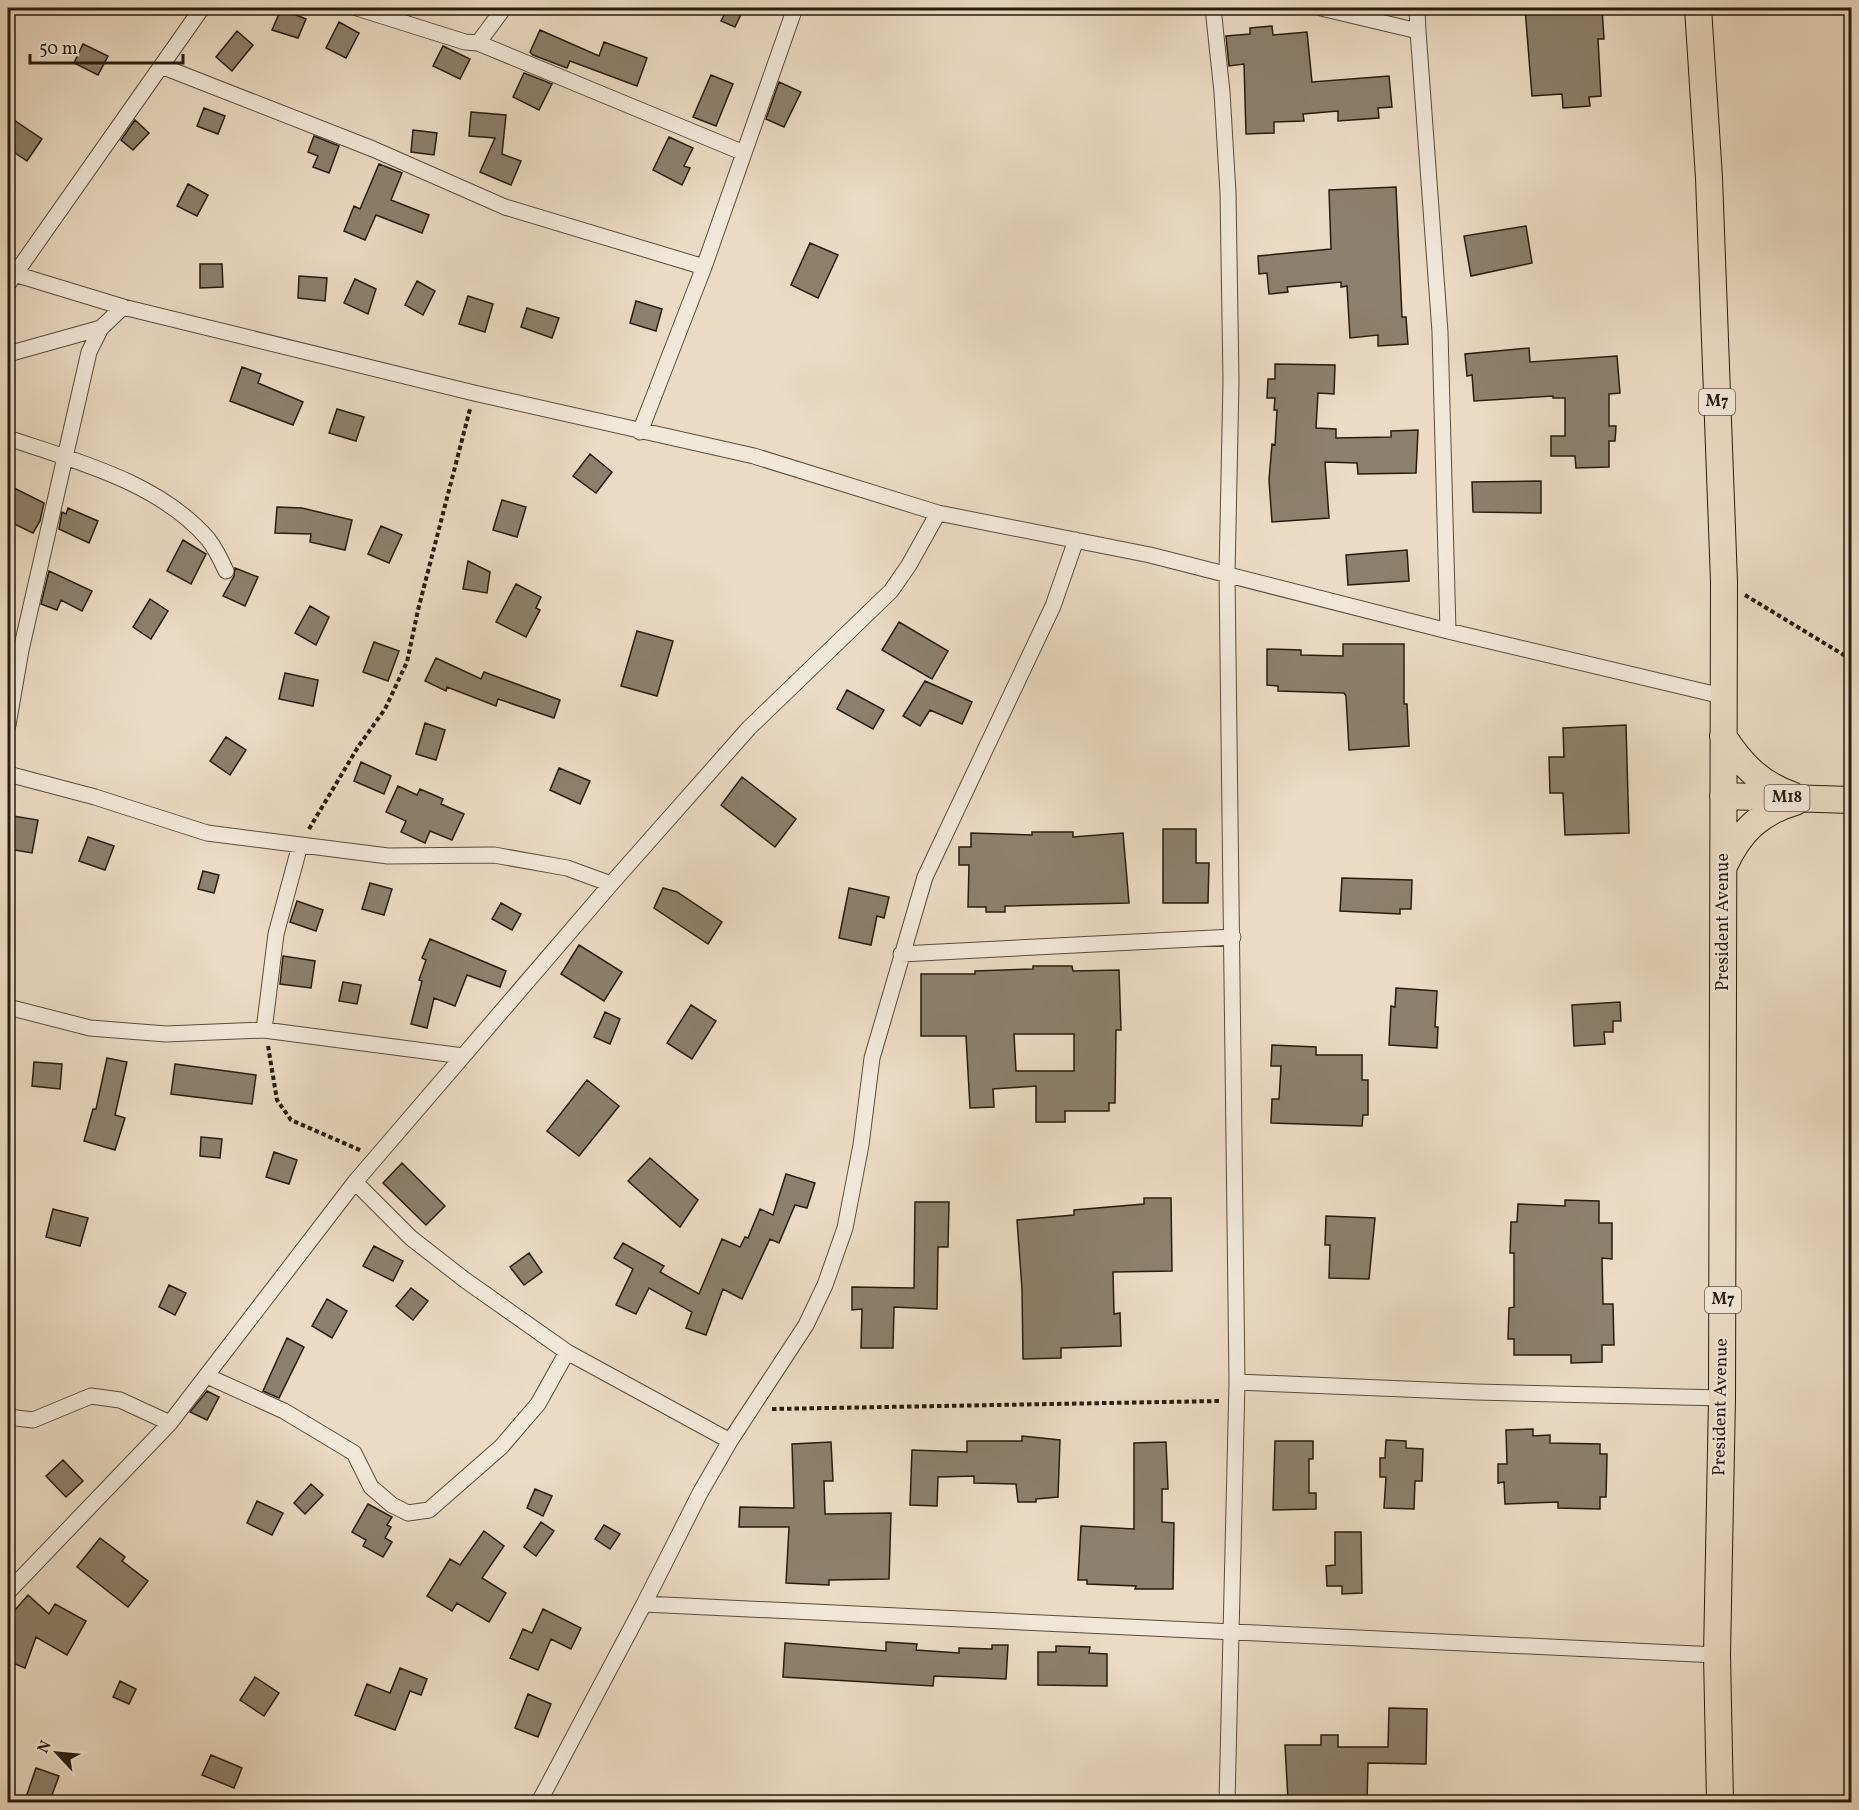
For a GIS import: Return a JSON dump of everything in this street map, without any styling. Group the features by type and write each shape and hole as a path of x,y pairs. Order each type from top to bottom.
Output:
{"main road":[{"name":"M7","path":"1698,8 1709,178 1724,582 1723,796"},
{"path":"1723,736 1737,758 1756,777 1779,790 1804,799"},
{"name":"M18","path":"1723,796 1851,800"},
{"name":"President Avenue","path":"1720,1803 1717,1655 1722,1398 1723,796"},
{"path":"1723,868 1735,843 1753,822 1777,807 1804,799"}],"street":[{"path":"202,8 10,276 123,307 474,393 754,456 938,513 1076,540 1227,574 1448,631 1722,696"},
{"path":"357,8 465,42 478,43 744,153"},
{"path":"478,43 504,8"},
{"path":"640,432 704,267 795,8"},
{"path":"1213,8 1222,92 1228,194 1231,381 1227,574 1237,1382 1227,1803"},
{"path":"1321,8 1418,31"},
{"path":"1417,8 1440,332 1448,631"},
{"path":"161,66 374,149 505,207 704,267"},
{"path":"8,725 21,650 84,372 101,328 123,307"},
{"path":"8,354 101,328"},
{"path":"8,438 124,480 161,500 209,540 226,571"},
{"path":"8,1589 170,1423 355,1182 611,884 749,728 891,591 909,565 938,513"},
{"path":"539,1803 700,1493 730,1441 806,1325 825,1285 845,1228 861,1144 872,1058 925,878 1053,606 1076,540"},
{"path":"8,774 104,800 207,833 388,856 494,855 567,868 611,884"},
{"path":"264,1030 276,934 300,845"},
{"path":"901,954 1233,937"},
{"path":"8,1006 90,1028 166,1034 264,1030 464,1056"},
{"path":"355,1182 411,1238 465,1280 567,1352 730,1441"},
{"path":"207,1376 284,1411 354,1453 371,1487 392,1505 408,1513 419,1514 429,1510 501,1448 538,1404 567,1352"},
{"path":"1237,1382 1476,1392 1722,1398"},
{"path":"8,1417 33,1420 92,1396 120,1400 170,1423"},
{"path":"644,1604 1717,1655"}],"path":[{"path":"300,845 358,747 385,709 407,662 418,610 474,393"},
{"path":"1724,582 1851,660"},
{"path":"264,1030 277,1100 282,1110 291,1120 376,1158"},
{"path":"753,1409 1236,1401"}],"building":[{"path":"728,8 744,8 735,27 721,21"},
{"path":"1525,8 1602,8 1604,39 1598,39 1601,96 1589,97 1590,106 1563,108 1562,94 1532,96"},
{"path":"281,9 306,19 298,38 272,30"},
{"path":"339,22 359,33 346,58 326,48"},
{"path":"1272,26 1273,35 1307,32 1312,82 1389,76 1392,107 1378,108 1379,118 1338,121 1338,111 1303,114 1304,121 1274,122 1274,133 1246,134 1244,64 1229,66 1226,36 1250,34 1250,28"},
{"path":"540,30 599,56 604,42 647,58 637,86 570,61 567,68 533,55 530,52"},
{"path":"237,31 253,45 232,71 216,57"},
{"path":"83,44 108,56 98,75 74,63"},
{"path":"443,46 470,59 460,79 433,66"},
{"path":"524,73 552,84 539,110 513,97"},
{"path":"711,75 733,84 716,126 693,117"},
{"path":"779,82 801,92 784,127 766,119"},
{"path":"204,108 225,116 218,134 197,126"},
{"path":"471,112 506,115 502,154 521,161 511,185 480,172 495,138 469,136"},
{"path":"8,116 42,139 27,161 8,148"},
{"path":"135,120 149,133 133,150 121,140"},
{"path":"413,130 437,133 434,155 411,152"},
{"path":"314,136 339,146 329,173 313,167 318,156 308,152"},
{"path":"669,137 693,148 684,166 690,168 682,185 653,170"},
{"path":"379,164 402,173 391,200 429,215 422,233 376,215 365,240 344,231 354,206 360,209"},
{"path":"188,184 208,195 197,216 177,206"},
{"path":"1396,187 1402,317 1406,317 1408,344 1378,346 1378,335 1350,338 1347,286 1341,287 1341,282 1287,287 1288,292 1269,294 1267,273 1259,274 1258,256 1331,249 1329,190"},
{"path":"1526,226 1532,263 1471,276 1464,236"},
{"path":"810,243 838,255 818,298 791,285"},
{"path":"200,264 222,264 223,287 200,288"},
{"path":"299,276 327,278 325,301 298,298"},
{"path":"355,279 376,289 368,314 344,303"},
{"path":"417,281 435,291 423,315 405,305"},
{"path":"468,296 493,304 485,332 459,324"},
{"path":"636,301 662,309 656,331 630,323"},
{"path":"527,308 559,318 552,338 521,327"},
{"path":"1529,348 1530,362 1617,356 1620,393 1609,394 1609,426 1616,426 1615,441 1609,441 1609,467 1576,468 1575,456 1551,456 1551,436 1565,436 1565,398 1553,398 1553,396 1474,401 1472,375 1467,376 1465,354"},
{"path":"1275,364 1335,365 1334,394 1318,393 1316,428 1336,429 1336,438 1391,437 1391,431 1418,430 1416,473 1358,474 1357,463 1325,462 1329,518 1272,522 1269,480 1272,444 1275,445 1277,410 1274,410 1275,398 1267,398 1268,379 1275,379"},
{"path":"242,367 261,374 258,383 303,402 293,425 230,401"},
{"path":"337,409 364,417 356,441 329,433"},
{"path":"590,454 612,472 596,493 573,476"},
{"path":"1541,481 1541,513 1473,512 1472,482"},
{"path":"8,485 44,503 40,521 33,533 8,521"},
{"path":"502,500 526,507 517,537 493,530"},
{"path":"277,507 302,508 352,520 345,550 310,542 311,534 275,533"},
{"path":"68,508 98,521 89,543 59,529 62,512 66,514"},
{"path":"381,526 402,535 389,563 368,554"},
{"path":"183,540 206,554 191,584 167,571"},
{"path":"1407,550 1409,581 1348,585 1346,555"},
{"path":"468,561 490,572 487,593 463,589"},
{"path":"235,568 258,577 245,606 223,596 234,576"},
{"path":"49,571 92,591 82,611 61,600 57,610 41,604"},
{"path":"516,584 541,597 536,608 540,610 526,637 496,622"},
{"path":"150,599 168,611 151,639 133,627"},
{"path":"310,606 329,617 316,645 295,633"},
{"path":"899,622 948,651 932,679 882,650"},
{"path":"637,631 673,641 657,696 621,686"},
{"path":"374,642 399,651 388,681 363,672"},
{"path":"1343,644 1404,644 1404,704 1407,704 1409,746 1349,750 1344,693 1278,691 1278,686 1267,685 1267,649 1301,650 1301,655 1343,656"},
{"path":"436,658 481,679 484,672 560,700 554,718 498,699 496,706 447,687 446,691 425,681"},
{"path":"285,673 318,680 313,706 279,699"},
{"path":"925,681 972,702 962,724 930,710 920,726 903,716"},
{"path":"847,690 884,710 873,729 837,709"},
{"path":"425,723 445,730 436,760 416,754"},
{"path":"1626,725 1629,833 1565,835 1563,793 1550,793 1549,757 1564,757 1563,728"},
{"path":"226,737 246,750 230,775 210,761"},
{"path":"361,762 391,776 384,794 354,781"},
{"path":"559,768 590,781 580,804 550,790"},
{"path":"742,777 796,819 775,847 721,805"},
{"path":"398,786 417,795 420,789 443,799 441,804 464,814 452,840 430,831 425,843 401,832 406,821 386,812"},
{"path":"13,816 38,820 32,853 8,849"},
{"path":"1163,829 1196,829 1196,863 1209,863 1208,903 1163,903"},
{"path":"1032,832 1073,832 1073,837 1123,833 1129,903 1005,906 1005,912 986,912 986,907 968,907 969,865 959,865 959,847 971,847 971,833 1032,835"},
{"path":"88,837 114,846 105,870 79,861"},
{"path":"203,871 219,875 214,893 198,889"},
{"path":"1342,878 1412,880 1411,909 1400,909 1400,914 1340,911"},
{"path":"370,883 392,889 384,915 362,909"},
{"path":"663,888 677,892 722,922 708,944 654,908"},
{"path":"849,888 889,897 884,918 877,916 871,945 839,938"},
{"path":"297,901 323,910 316,931 290,922"},
{"path":"501,903 521,914 512,930 492,919"},
{"path":"430,939 506,971 500,987 467,975 455,1006 434,998 427,1028 411,1024 422,981 419,980 426,960 422,958"},
{"path":"579,945 622,972 604,1001 561,974"},
{"path":"283,956 315,961 311,988 280,984"},
{"path":"1033,966 1072,966 1073,971 1119,970 1121,1030 1116,1030 1115,1103 1109,1103 1109,1111 1065,1111 1065,1122 1036,1122 1036,1086 993,1089 994,1107 970,1108 966,1036 921,1036 921,974 975,974 975,971 1033,969","holes":["1014,1034 1074,1034 1074,1071 1016,1071"]},
{"path":"343,982 361,985 357,1004 339,1001"},
{"path":"1396,988 1437,991 1435,1027 1438,1027 1437,1048 1389,1045 1391,1006 1395,1007"},
{"path":"1620,1002 1621,1021 1613,1021 1613,1032 1604,1032 1605,1044 1574,1046 1572,1005"},
{"path":"691,1005 716,1021 692,1059 667,1043"},
{"path":"605,1012 620,1019 610,1044 594,1037"},
{"path":"1272,1045 1316,1047 1316,1055 1362,1055 1362,1080 1368,1080 1368,1115 1363,1115 1362,1126 1271,1123 1272,1099 1279,1099 1281,1066 1271,1066"},
{"path":"107,1058 127,1062 115,1115 125,1118 115,1150 84,1141 93,1109 96,1109"},
{"path":"34,1062 62,1064 60,1089 32,1086"},
{"path":"175,1064 256,1075 252,1104 171,1094"},
{"path":"587,1080 619,1106 579,1156 547,1131"},
{"path":"201,1137 222,1139 220,1158 200,1156"},
{"path":"274,1152 297,1160 289,1184 266,1177"},
{"path":"650,1158 698,1200 680,1227 628,1181"},
{"path":"402,1163 445,1206 426,1225 383,1183"},
{"path":"786,1174 815,1183 807,1208 795,1205 779,1243 770,1239 742,1299 723,1289 706,1335 686,1328 692,1312 649,1288 636,1314 616,1305 633,1269 614,1258 623,1243 664,1266 660,1272 699,1294 722,1239 740,1247 745,1237 748,1238 760,1209 773,1215"},
{"path":"1144,1198 1171,1198 1172,1271 1113,1272 1114,1314 1120,1313 1121,1346 1061,1348 1061,1358 1023,1359 1022,1289 1017,1220 1074,1215 1074,1210 1144,1204"},
{"path":"1565,1200 1599,1201 1599,1223 1612,1223 1612,1259 1602,1258 1603,1304 1613,1304 1614,1345 1602,1345 1602,1362 1571,1363 1571,1355 1514,1355 1514,1339 1508,1339 1509,1308 1514,1307 1514,1253 1510,1253 1511,1222 1517,1222 1518,1204 1565,1206"},
{"path":"915,1202 949,1202 948,1247 938,1247 937,1309 894,1307 893,1348 861,1348 862,1309 852,1310 852,1287 914,1288"},
{"path":"53,1209 88,1218 80,1246 46,1237"},
{"path":"1326,1216 1375,1218 1369,1279 1329,1278 1330,1245 1325,1245"},
{"path":"374,1246 403,1261 393,1281 363,1266"},
{"path":"529,1253 542,1272 524,1285 510,1267"},
{"path":"169,1285 186,1293 175,1315 159,1307"},
{"path":"411,1288 428,1301 413,1320 396,1306"},
{"path":"327,1299 347,1311 332,1338 312,1326"},
{"path":"287,1338 304,1347 279,1398 263,1391"},
{"path":"207,1391 219,1397 207,1420 190,1412"},
{"path":"1533,1429 1533,1436 1550,1435 1550,1443 1600,1444 1600,1454 1607,1454 1606,1497 1600,1497 1600,1509 1558,1508 1558,1502 1505,1504 1504,1482 1498,1483 1498,1464 1507,1464 1506,1430"},
{"path":"1022,1436 1060,1440 1058,1497 1036,1499 1036,1502 1018,1502 1016,1484 974,1483 974,1476 938,1477 937,1506 910,1505 912,1450 967,1452 967,1441 1022,1441"},
{"path":"1386,1440 1406,1441 1406,1448 1423,1449 1422,1481 1415,1481 1414,1509 1384,1508 1386,1477 1380,1477 1380,1458 1385,1458"},
{"path":"1275,1441 1313,1441 1313,1459 1309,1459 1309,1493 1316,1493 1316,1509 1273,1510"},
{"path":"831,1442 833,1481 824,1481 825,1514 891,1513 889,1579 829,1580 829,1585 786,1583 789,1527 739,1527 740,1507 794,1508 792,1444"},
{"path":"1166,1442 1168,1489 1162,1489 1162,1522 1174,1523 1173,1589 1135,1589 1136,1586 1087,1584 1087,1580 1078,1580 1081,1526 1134,1529 1134,1443"},
{"path":"63,1460 83,1481 66,1497 46,1476"},
{"path":"311,1484 323,1495 305,1514 294,1503"},
{"path":"535,1489 552,1496 543,1516 527,1508"},
{"path":"257,1501 283,1513 272,1535 247,1523"},
{"path":"368,1504 392,1517 387,1525 391,1527 385,1538 392,1542 383,1557 363,1546 366,1540 352,1532"},
{"path":"541,1522 554,1531 536,1556 524,1547"},
{"path":"604,1525 620,1534 610,1549 595,1539"},
{"path":"484,1531 504,1546 482,1578 506,1593 489,1622 457,1603 452,1611 427,1596 450,1559 460,1565"},
{"path":"1335,1532 1361,1532 1362,1593 1342,1594 1342,1586 1327,1586 1326,1566 1335,1565"},
{"path":"100,1538 125,1557 122,1561 148,1581 128,1607 77,1567"},
{"path":"28,1595 49,1614 55,1604 86,1621 67,1655 36,1637 25,1668 8,1661 8,1618"},
{"path":"543,1609 581,1628 571,1649 551,1639 538,1670 510,1658 523,1629 532,1633"},
{"path":"886,1642 917,1644 916,1650 959,1653 959,1648 992,1649 992,1645 1008,1645 1006,1679 934,1676 933,1686 783,1677 785,1643 886,1651"},
{"path":"1056,1646 1090,1647 1089,1653 1107,1654 1107,1686 1038,1685 1038,1652 1056,1652"},
{"path":"400,1668 427,1679 421,1695 410,1691 395,1730 355,1715 367,1684 390,1693"},
{"path":"255,1677 279,1693 264,1716 240,1700"},
{"path":"120,1681 136,1689 129,1704 113,1697"},
{"path":"528,1694 551,1704 538,1737 515,1728"},
{"path":"1389,1708 1427,1709 1426,1764 1368,1763 1367,1800 1288,1800 1285,1745 1321,1745 1321,1735 1338,1735 1338,1747 1388,1747"},
{"path":"211,1755 242,1768 234,1788 202,1775"},
{"path":"36,1768 59,1776 49,1803 24,1803"}]}
